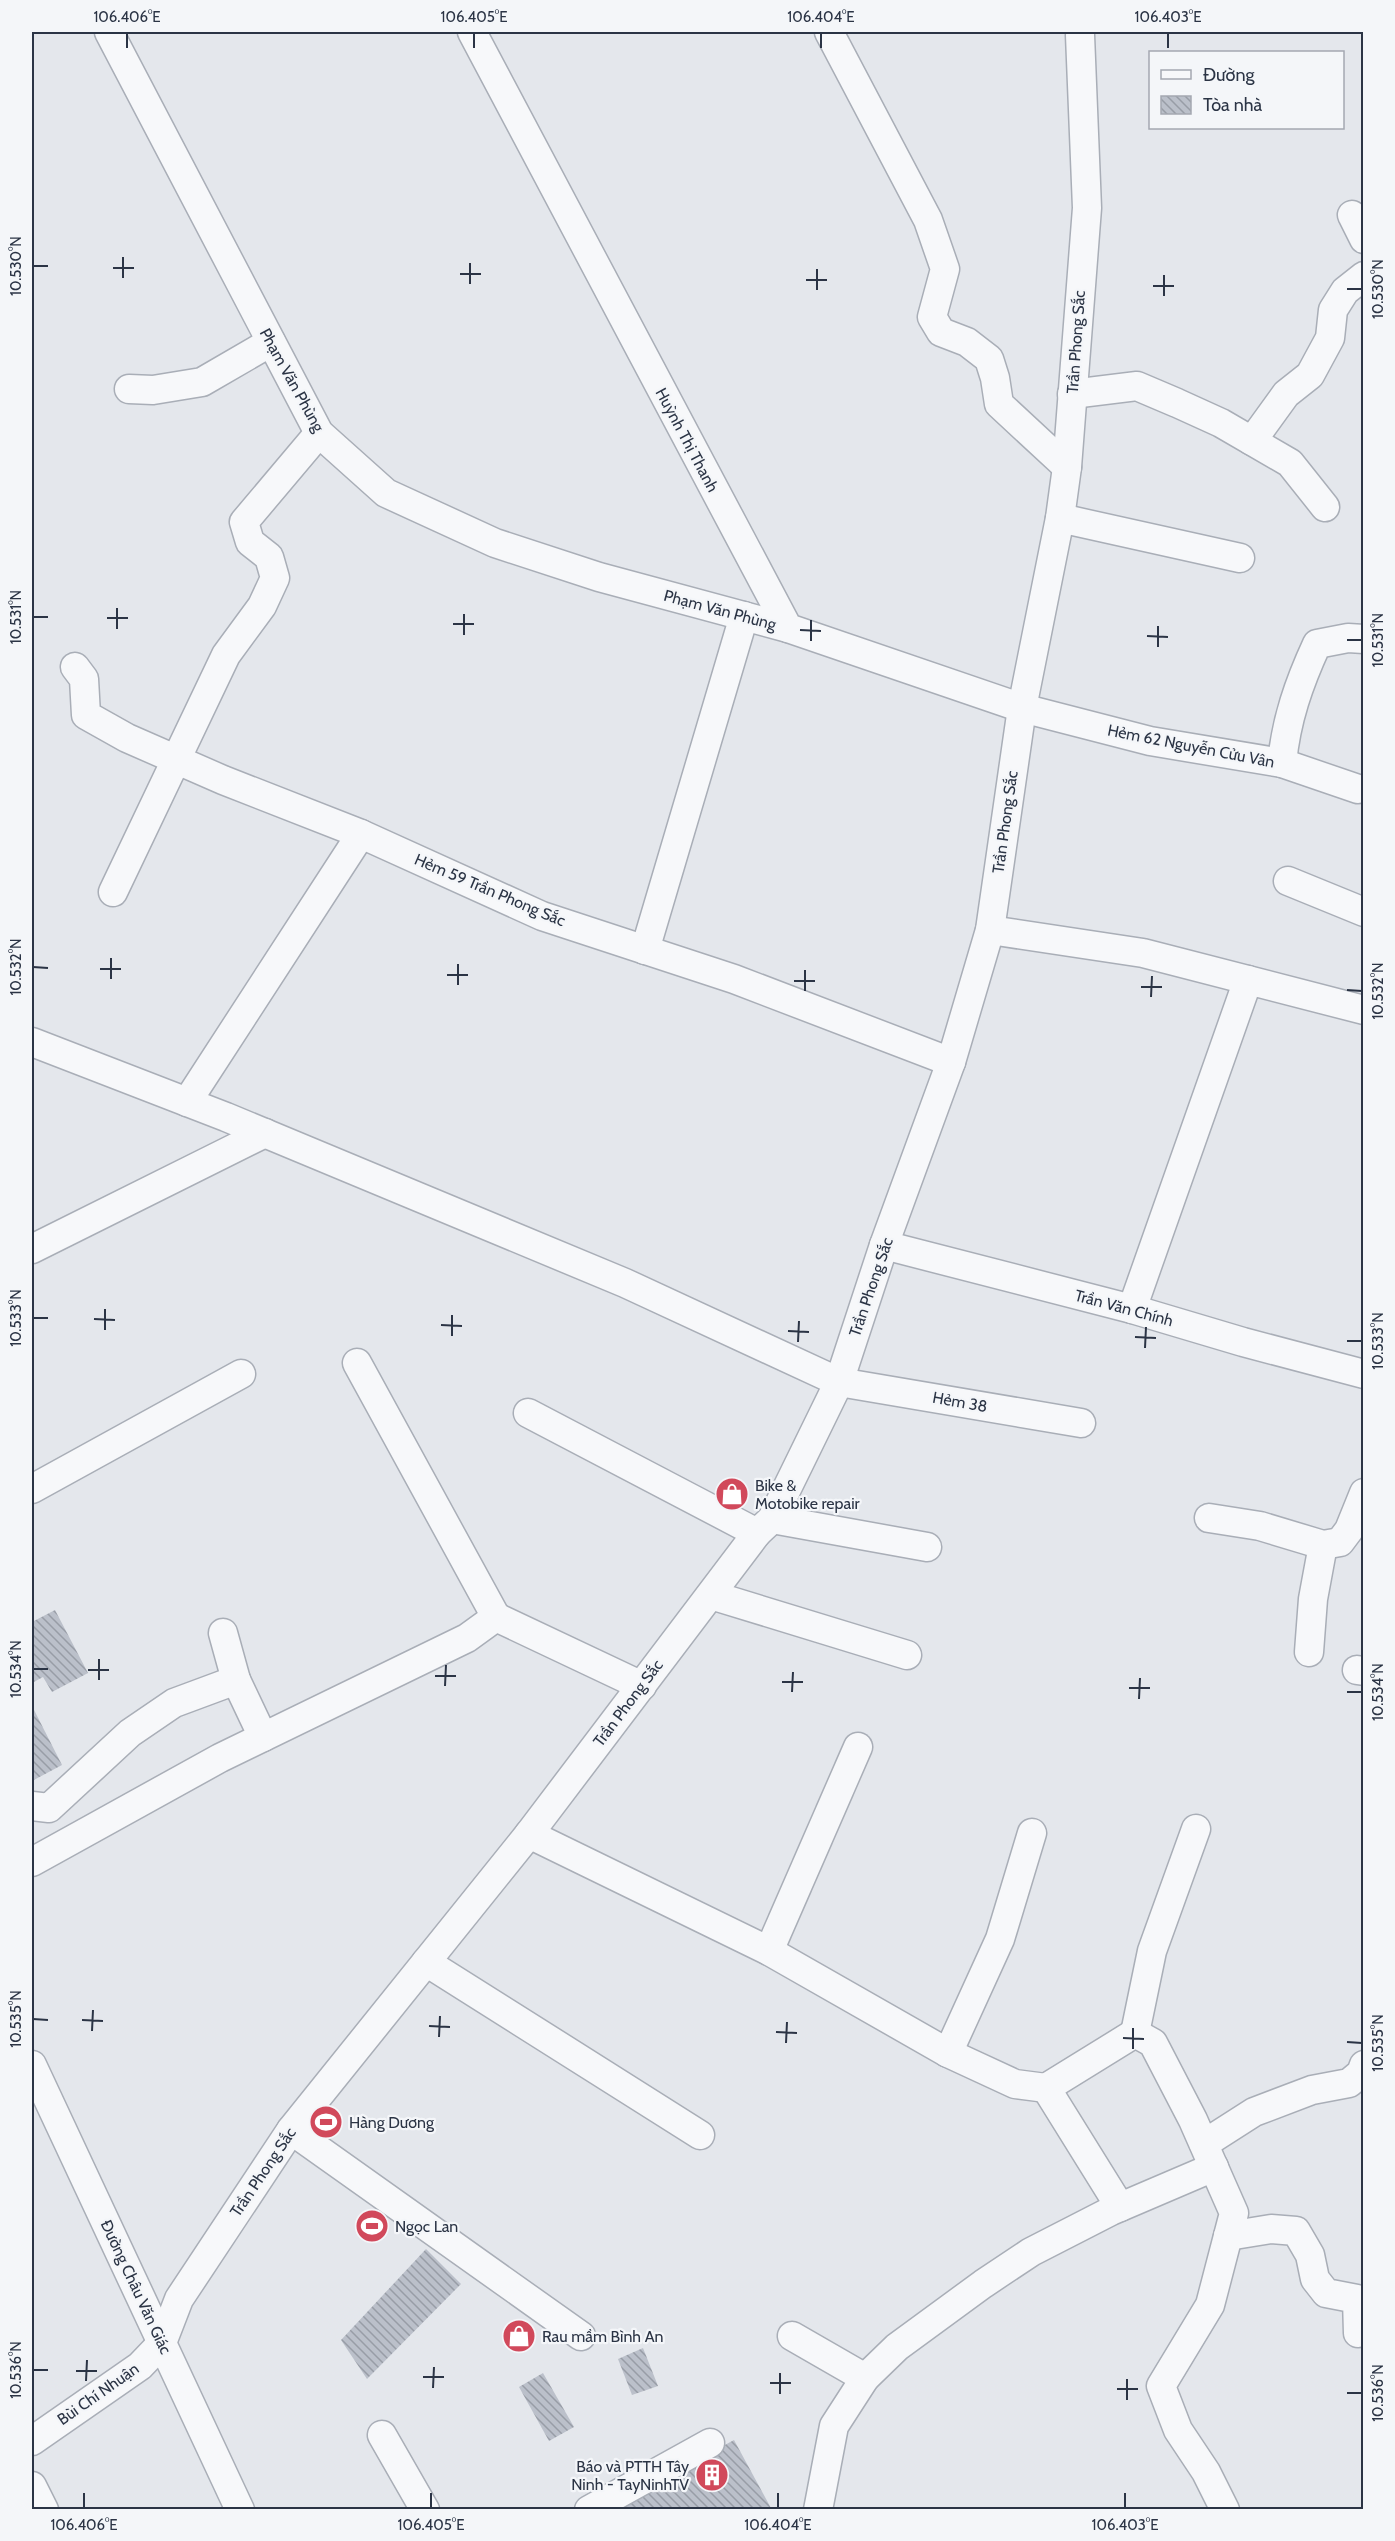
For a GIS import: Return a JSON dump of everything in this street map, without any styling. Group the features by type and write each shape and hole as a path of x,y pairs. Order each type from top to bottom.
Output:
{"street":[{"name":"Phạm Văn Phùng","path":"109,32 319,433 386,493 495,543 599,577 788,628"},
{"name":"Huỳnh Thị Thanh","path":"472,32 788,628"},
{"path":"829,32 928,220 945,269 932,317 941,333 967,342 989,358 999,404 1067,466"},
{"name":"Trần Phong Sắc","path":"162,2343 179,2299 291,2130 529,1834 765,1526 839,1382 884,1245 951,1062 990,930 1022,708 1060,518 1067,466 1087,208 1080,35"},
{"path":"1252,441 1286,394 1310,375 1330,338 1334,310 1345,291 1364,276"},
{"path":"129,389 153,390 202,382 272,342"},
{"path":"1072,394 1137,386 1221,423 1290,463 1325,507"},
{"path":"113,892 226,655 262,606 275,578 269,557 250,542 244,522 319,433"},
{"path":"1060,518 1240,558"},
{"path":"645,950 744,616"},
{"path":"788,628 1022,708"},
{"path":"1282,763 1285,731 1297,691 1317,644 1348,638 1364,639"},
{"name":"Hẻm 59 Trần Phong Sắc","path":"75,667 84,679 86,715 127,738 361,834 542,916 734,979 951,1062"},
{"name":"Hẻm 62 Nguyễn Cửu Vân","path":"1022,708 1150,741 1282,763 1358,789"},
{"path":"187,1102 361,834"},
{"path":"1288,881 1364,912"},
{"path":"990,930 1143,953 1364,1010"},
{"path":"1132,1309 1248,980"},
{"name":"Hẻm 38","path":"32,1042 187,1102 625,1283 839,1382 1080,1423"},
{"path":"32,1249 265,1134"},
{"name":"Trần Văn Chính","path":"884,1245 1132,1309 1243,1342 1364,1374"},
{"path":"357,1363 496,1617 642,1686"},
{"path":"32,1489 241,1374"},
{"path":"528,1413 765,1526 927,1546"},
{"path":"1209,1518 1260,1526 1323,1545 1340,1542 1349,1530 1364,1493"},
{"path":"1309,1652 1313,1599 1323,1545"},
{"path":"711,1595 907,1654"},
{"path":"32,1862 220,1758 467,1638 496,1617"},
{"path":"223,1633 236,1680 263,1737"},
{"path":"32,1806 49,1808 130,1733 174,1703 236,1680"},
{"path":"769,1951 858,1747"},
{"path":"529,1834 769,1951 948,2053 1015,2084 1046,2088 1135,2033 1152,1951 1196,1829"},
{"path":"948,2053 1000,1939 1032,1833"},
{"path":"426,1962 700,2135"},
{"path":"1135,2033 1153,2043 1209,2156 1234,2213 1210,2305 1161,2386 1178,2430 1206,2472 1225,2510"},
{"path":"818,2510 834,2426 865,2378 897,2347 982,2283 1031,2252 1120,2207 1209,2156 1254,2112 1312,2090 1349,2083 1361,2073 1364,2065"},
{"name":"Đường Châu Văn Giác","path":"32,2066 240,2510"},
{"path":"1046,2088 1120,2207"},
{"path":"291,2130 581,2336"},
{"path":"1228,2236 1271,2229 1296,2231 1310,2255 1315,2279 1326,2293 1357,2299 1358,2332"},
{"path":"792,2336 865,2378"},
{"name":"Bùi Chí Nhuận","path":"32,2441 140,2366 162,2343"},
{"path":"382,2435 425,2510"},
{"path":"589,2510 710,2442"},
{"path":"32,2486 44,2510"}],"building":[{"path":"55,1610 88,1673 52,1692 43,1677 32,1683 32,1622"},
{"path":"32,1706 62,1765 32,1781"},
{"path":"426,2249 461,2284 367,2379 341,2340"},
{"path":"643,2348 658,2386 632,2395 618,2359"},
{"path":"543,2373 574,2427 549,2441 519,2387"},
{"name":"Báo và PTTH Tây Ninh - TayNinhTV","path":"734,2440 772,2510 605,2510"}],"place":[{"name":"Bike & Motobike repair","path":"732,1494"},
{"name":"Hàng Dương","path":"326,2122"},
{"name":"Ngọc Lan","path":"372,2226"},
{"name":"Rau mầm Bình An","path":"519,2336"},
{"name":"Báo và PTTH Tây Ninh - TayNinhTV","path":"712,2475"}]}
